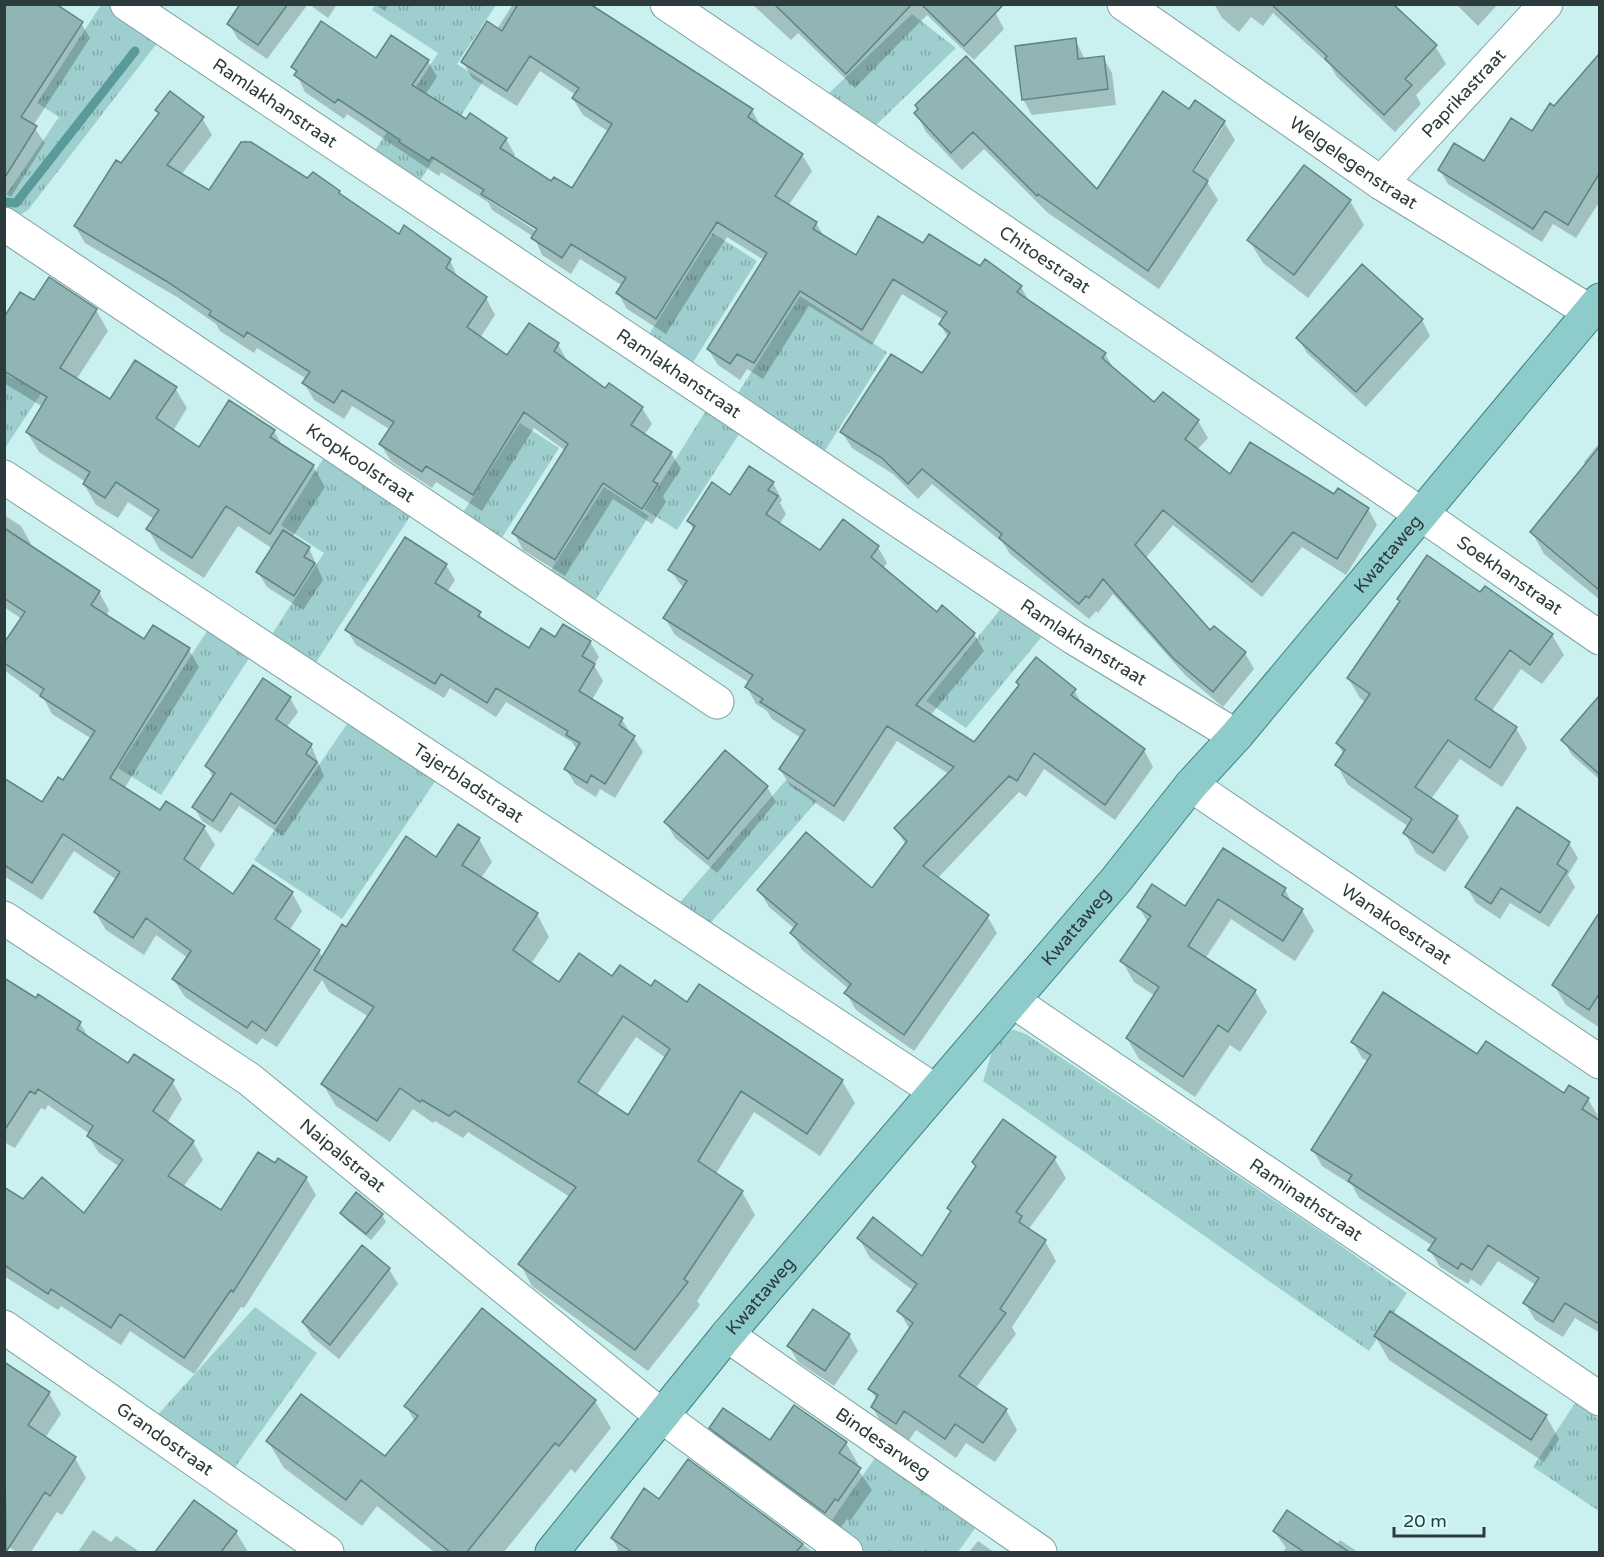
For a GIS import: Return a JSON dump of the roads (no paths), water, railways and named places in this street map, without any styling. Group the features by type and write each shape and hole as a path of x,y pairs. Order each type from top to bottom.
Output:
{"main road":[{"name":"Kwattaweg","path":"552,1552 727,1335 934,1090 1116,880 1191,785 1236,736 1594,305"}],"street":[{"name":"Ramlakhanstraat","path":"127,4 1074,638 1236,736"},
{"name":"Chitoestraat","path":"667,4 1421,513"},
{"name":"Welgelegenstraat","path":"1124,4 1381,183 1594,305"},
{"name":"Paprikastraat","path":"1381,183 1546,4"},
{"name":"Kropkoolstraat","path":"8,232 717,702"},
{"name":"Tajerbladstraat","path":"4,477 934,1090"},
{"name":"Soekhanstraat","path":"1421,513 1599,638"},
{"name":"Wanakoestraat","path":"1191,785 1599,1062"},
{"name":"Naipalstraat","path":"4,918 249,1079 663,1417 846,1552"},
{"name":"Raminathstraat","path":"1012,1001 1599,1399"},
{"name":"Grandostraat","path":"4,1327 288,1541 327,1552"},
{"name":"Bindesarweg","path":"727,1335 1040,1552"}],"waterway":[{"path":"4,202 16,203 135,51"}]}
